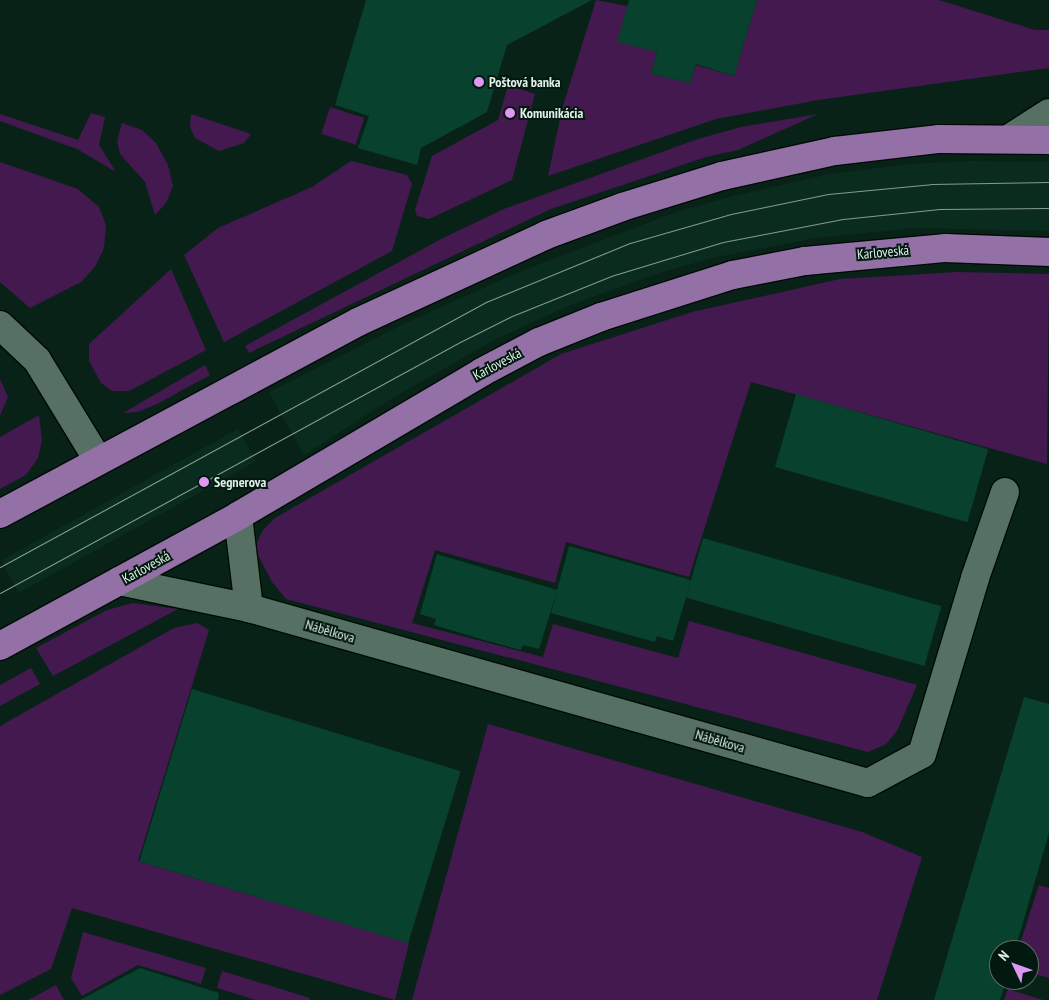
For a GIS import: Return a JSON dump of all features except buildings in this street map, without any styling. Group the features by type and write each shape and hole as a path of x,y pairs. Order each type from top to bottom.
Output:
{"main road":[{"path":"0,514 358,322 546,235 622,207 722,176 835,151 939,139 1010,138 1049,140"},
{"name":"Karloveská","path":"0,646 238,516 523,350 600,317 733,275 849,256 946,248 1049,252"}],"street":[{"path":"1010,138 1049,113"},
{"path":"0,325 37,360 98,460"},
{"name":"Nábělkova","path":"119,582 249,608 868,783 922,754 974,578 1005,492"},
{"path":"238,516 249,608"}],"shaded area":[{"path":"596,0 627,6 657,52 651,74 690,83 696,65 734,76 757,0 939,0 1035,30 1049,30 1049,68 818,100 716,119 548,176 562,109"},
{"path":"508,85 535,94 512,180 429,219 417,216 415,210 432,156 498,120"},
{"path":"330,107 364,118 356,145 321,134"},
{"path":"91,113 105,117 99,145 116,172 77,149 0,121 0,114 78,140"},
{"path":"191,114 251,134 244,143 219,151 195,138 190,127"},
{"path":"818,114 738,150 706,157 551,209 249,353 245,346 443,238 504,209 698,139 741,127"},
{"path":"122,123 142,130 156,143 168,165 173,186 166,203 155,215 145,182 120,154 117,141"},
{"path":"351,161 407,175 412,184 392,251 224,342 184,255 218,228 312,187"},
{"path":"969,161 1049,162 1049,231 913,228 816,238 712,258 662,272 570,305 496,339 391,399 304,455 269,392 404,324 519,272 671,214 729,197 830,174 910,164"},
{"path":"0,162 78,189 99,207 106,225 104,248 95,267 81,282 30,308 0,282"},
{"path":"171,269 206,350 129,391 112,391 101,383 89,361 89,344"},
{"path":"957,272 1049,274 1047,464 751,382 689,577 566,542 555,583 435,550 412,623 543,657 553,624 678,658 689,621 917,685 897,731 886,744 868,752 286,599 272,582 257,553 257,542 263,530 275,518 561,354 692,312 840,279"},
{"path":"205,365 210,375 157,404 138,412 123,413"},
{"path":"0,379 8,397 0,416"},
{"path":"39,415 42,440 38,458 26,475 0,489 0,437"},
{"path":"238,429 256,461 19,593 1,560"},
{"path":"133,603 178,609 53,676 36,648 107,610"},
{"path":"197,623 209,630 138,861 409,943 395,1000 72,908 51,969 0,995 0,726 174,628"},
{"path":"31,668 40,684 0,706 0,685"},
{"path":"488,724 862,832 922,857 877,1000 412,1000"},
{"path":"1039,885 1049,888 1049,978 1039,975 1039,940 1021,940"},
{"path":"83,932 206,968 201,984 138,965 82,996 71,978"},
{"path":"222,971 310,998 309,1000 256,1000 217,988"},
{"path":"56,985 64,1000 28,1000"},
{"path":"1008,990 1011,990 1043,1000 1004,1000"}],"tram line":[{"path":"0,567 486,302 630,243 731,214 828,194 931,184 1049,182"},
{"path":"0,593 460,342 512,316 611,276 723,242 843,219 939,209 1049,208"}],"place":[{"name":"Poštová banka","path":"479,82"},
{"name":"Komunikácia","path":"510,113"},
{"name":"Segnerova","path":"204,482"}]}
